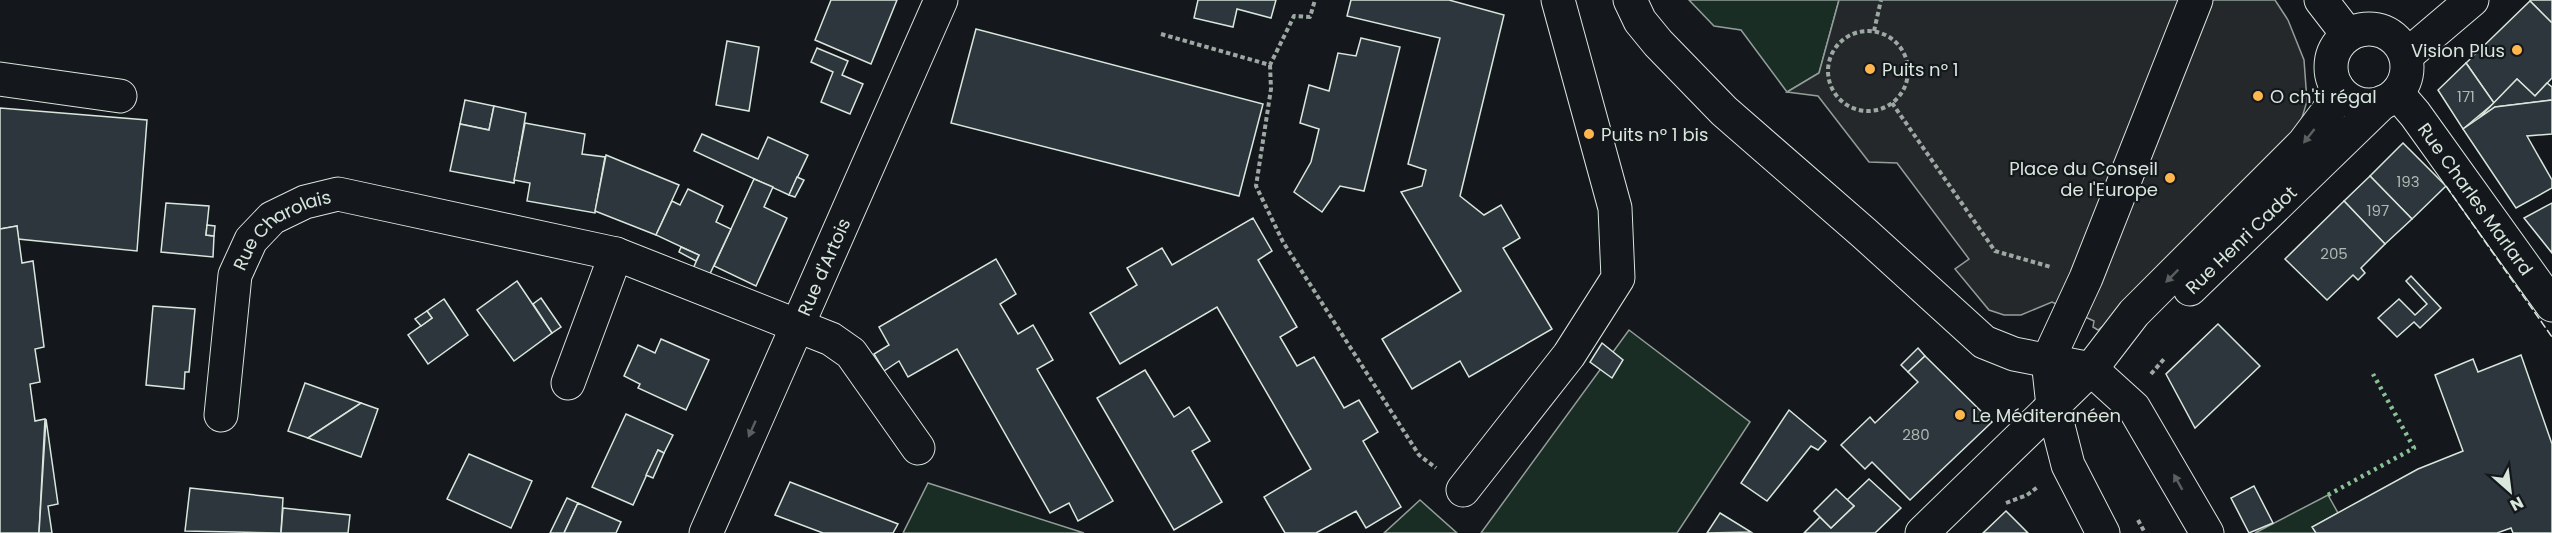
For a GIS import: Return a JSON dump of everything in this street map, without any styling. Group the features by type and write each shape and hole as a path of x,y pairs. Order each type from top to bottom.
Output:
{"street":[{"name":"Rue d'Artois","path":"706,533 941,0"},
{"path":"1463,490 1569,355 1618,278 1614,208 1558,0"},
{"path":"1630,0 1640,21 1658,43 1724,111 1864,232 1984,342 2014,354 2091,369 2134,408 2207,533"},
{"path":"2103,533 2068,465 2053,406 2048,360 2086,278 2196,0"},
{"path":"2321,0 2348,35"},
{"path":"2406,56 2472,0"},
{"path":"2371,28 2382,31 2401,45 2406,56 2407,76 2390,98 2364,105 2353,102 2336,86 2331,64 2339,43 2348,35 2371,28"},
{"path":"0,79 120,96"},
{"name":"Rue Henri Cadot","path":"1922,533 2091,369 2134,313 2304,143 2331,107 2336,86"},
{"name":"Rue Henri Cadot","path":"2091,369 2140,338 2390,98"},
{"name":"Rue Charles Marlard","path":"2390,98 2415,114 2552,305"},
{"name":"Rue Charolais","path":"221,415 235,275 251,240 272,218 305,202 338,194 616,254 831,339 851,353 918,448"},
{"path":"568,383 616,254"}],"path":[{"path":"1315,0 1310,17 1294,16 1270,65 1271,89 1256,186 1283,242 1419,455 1463,490"},
{"path":"1874,31 1881,0"},
{"path":"1861,31 1874,31 1887,36 1897,44 1906,61 1907,81 1901,93 1892,103 1880,109 1854,108 1842,102 1834,93 1828,80 1829,61 1838,44 1848,35 1861,31"},
{"path":"1161,34 1270,65"},
{"path":"1892,103 1995,251 2086,278"},
{"path":"2004,504 2027,495 2068,465"}],"green space":[{"path":"1689,0 1839,0 1819,73 1787,92 1741,30 1714,26"},
{"path":"1629,330 1750,422 1677,533 1481,533"},
{"path":"928,483 1084,533 903,533"},
{"path":"2328,495 2338,513 2313,527 2316,533 2255,533"},
{"path":"1420,500 1457,533 1384,533"}],"shaded area":[{"path":"1839,0 2275,0 2288,20 2304,60 2307,101 2296,138 2098,330 2093,327 2094,321 2052,302 2021,315 2004,315 1989,310 1955,269 1969,259 1897,163 1869,162 1818,96 1787,92 1819,73"}],"building":[{"path":"831,0 897,0 871,64 815,40"},
{"path":"1198,0 1276,0 1271,18 1237,9 1233,27 1194,18"},
{"path":"1351,0 1449,0 1504,15 1460,196 1484,215 1501,205 1520,238 1503,248 1552,329 1469,377 1460,361 1412,389 1382,339 1461,291 1401,192 1422,186 1426,170 1408,164 1440,38 1347,16"},
{"path":"2552,0 2552,23 2530,1"},
{"path":"2530,1 2552,23 2552,78 2535,96 2517,79 2494,103 2466,63"},
{"path":"976,29 1263,104 1239,196 951,123"},
{"path":"1361,38 1400,47 1364,191 1340,186 1322,212 1294,192 1311,162 1319,129 1300,123 1309,85 1329,91 1338,53 1356,56"},
{"path":"727,41 759,47 749,111 716,105"},
{"path":"817,48 848,61 842,75 863,84 850,114 821,102 833,72 811,62"},
{"path":"2466,63 2494,103 2463,129 2438,90"},
{"path":"2517,79 2535,96 2547,83 2552,87 2552,100 2495,107 2479,118"},
{"path":"465,100 494,106 489,130 460,124"},
{"path":"2552,100 2552,134 2527,136 2552,180 2552,188 2516,208 2463,129 2495,107"},
{"path":"494,106 526,113 514,183 450,171 460,124 489,130"},
{"path":"0,108 147,120 137,251 18,239 17,226 0,229"},
{"path":"525,123 585,134 582,154 605,157 595,213 527,201 530,183 514,180"},
{"path":"702,134 758,159 768,137 808,155 789,195 694,151"},
{"path":"2403,143 2446,186 2412,219 2370,176"},
{"path":"606,155 679,185 656,235 595,211"},
{"path":"2370,176 2412,219 2385,244 2344,201"},
{"path":"797,177 804,180 795,197 789,195"},
{"path":"754,179 773,187 764,207 787,218 756,286 714,266"},
{"path":"688,189 723,206 716,222 731,229 708,278 692,271 699,255 656,235 672,201 680,205"},
{"path":"2344,201 2385,244 2361,268 2365,273 2358,280 2353,275 2327,300 2285,259"},
{"path":"166,203 209,206 206,235 214,236 213,257 161,252"},
{"path":"2552,203 2552,253 2524,218"},
{"path":"1253,218 1272,251 1258,260 1297,327 1280,337 1297,366 1314,357 1344,408 1359,400 1378,432 1363,441 1401,507 1366,528 1356,511 1316,533 1285,533 1264,497 1311,469 1217,307 1120,364 1090,313 1137,285 1127,268 1162,248 1172,265"},
{"path":"207,225 215,226 214,236 206,235"},
{"path":"17,226 22,263 33,261 44,347 35,349 40,382 30,384 35,421 45,419 39,533 0,533 0,229"},
{"path":"681,247 699,255 696,261 679,252"},
{"path":"996,259 1016,294 1000,304 1018,334 1033,325 1053,360 1037,369 1113,501 1078,521 1069,503 1050,513 957,349 908,377 899,361 884,371 874,354 889,345 879,327"},
{"path":"2411,276 2441,308 2420,328 2414,322 2397,337 2378,318 2399,299 2415,315 2427,304 2406,281"},
{"path":"517,281 552,333 514,361 477,310"},
{"path":"541,298 561,327 552,333 533,304"},
{"path":"444,299 468,335 428,364 408,335 432,318 427,311"},
{"path":"153,306 195,309 189,372 185,372 184,389 146,385"},
{"path":"427,311 432,318 421,326 415,319"},
{"path":"2218,324 2260,366 2195,428 2166,374"},
{"path":"661,339 709,360 686,410 638,388 640,384 624,376 638,345 655,353"},
{"path":"1602,343 1623,360 1612,378 1590,362"},
{"path":"1918,348 1925,356 1908,372 1901,365"},
{"path":"2521,355 2552,444 2552,533 2513,533 2511,528 2497,533 2316,533 2312,527 2418,469 2463,451 2435,375 2473,359 2478,372"},
{"path":"1925,356 1992,422 1910,500 1872,462 1865,469 1841,445 1870,417 1875,423 1918,382 1908,372"},
{"path":"1145,370 1174,417 1189,407 1210,441 1192,451 1222,502 1174,530 1097,398"},
{"path":"305,383 361,403 308,438 288,431"},
{"path":"361,403 378,409 361,457 308,438"},
{"path":"1789,410 1826,441 1818,450 1811,446 1767,501 1741,483"},
{"path":"626,414 673,435 664,453 658,450 633,505 592,487"},
{"path":"46,419 58,504 48,506 52,533 39,533"},
{"path":"658,450 664,453 653,478 646,475"},
{"path":"469,454 532,481 511,528 447,499"},
{"path":"1869,479 1901,508 1875,533 1804,533 1820,517 1831,528 1854,506 1847,500"},
{"path":"790,482 898,524 893,533 823,533 775,515"},
{"path":"2254,486 2273,523 2249,533 2231,498"},
{"path":"190,488 283,498 281,533 185,531"},
{"path":"1836,489 1854,506 1831,528 1814,511"},
{"path":"567,498 578,503 564,533 550,533"},
{"path":"578,503 621,522 616,533 564,533"},
{"path":"283,508 350,515 348,533 281,533"},
{"path":"2006,511 2028,533 1983,533"},
{"path":"1720,513 1751,532 1707,533"}],"hedge":[{"path":"2328,495 2414,448 2373,374"}],"fence":[{"path":"2446,186 2552,337"}],"place":[{"name":"Vision Plus","path":"2517,50"},
{"name":"Puits n° 1","path":"1870,69"},
{"name":"O ch'ti régal","path":"2258,96"},
{"name":"Puits n° 1 bis","path":"1589,134"},
{"name":"Place du Conseil de l'Europe","path":"2170,178"},
{"name":"Le Méditeranéen","path":"1960,415"}]}
